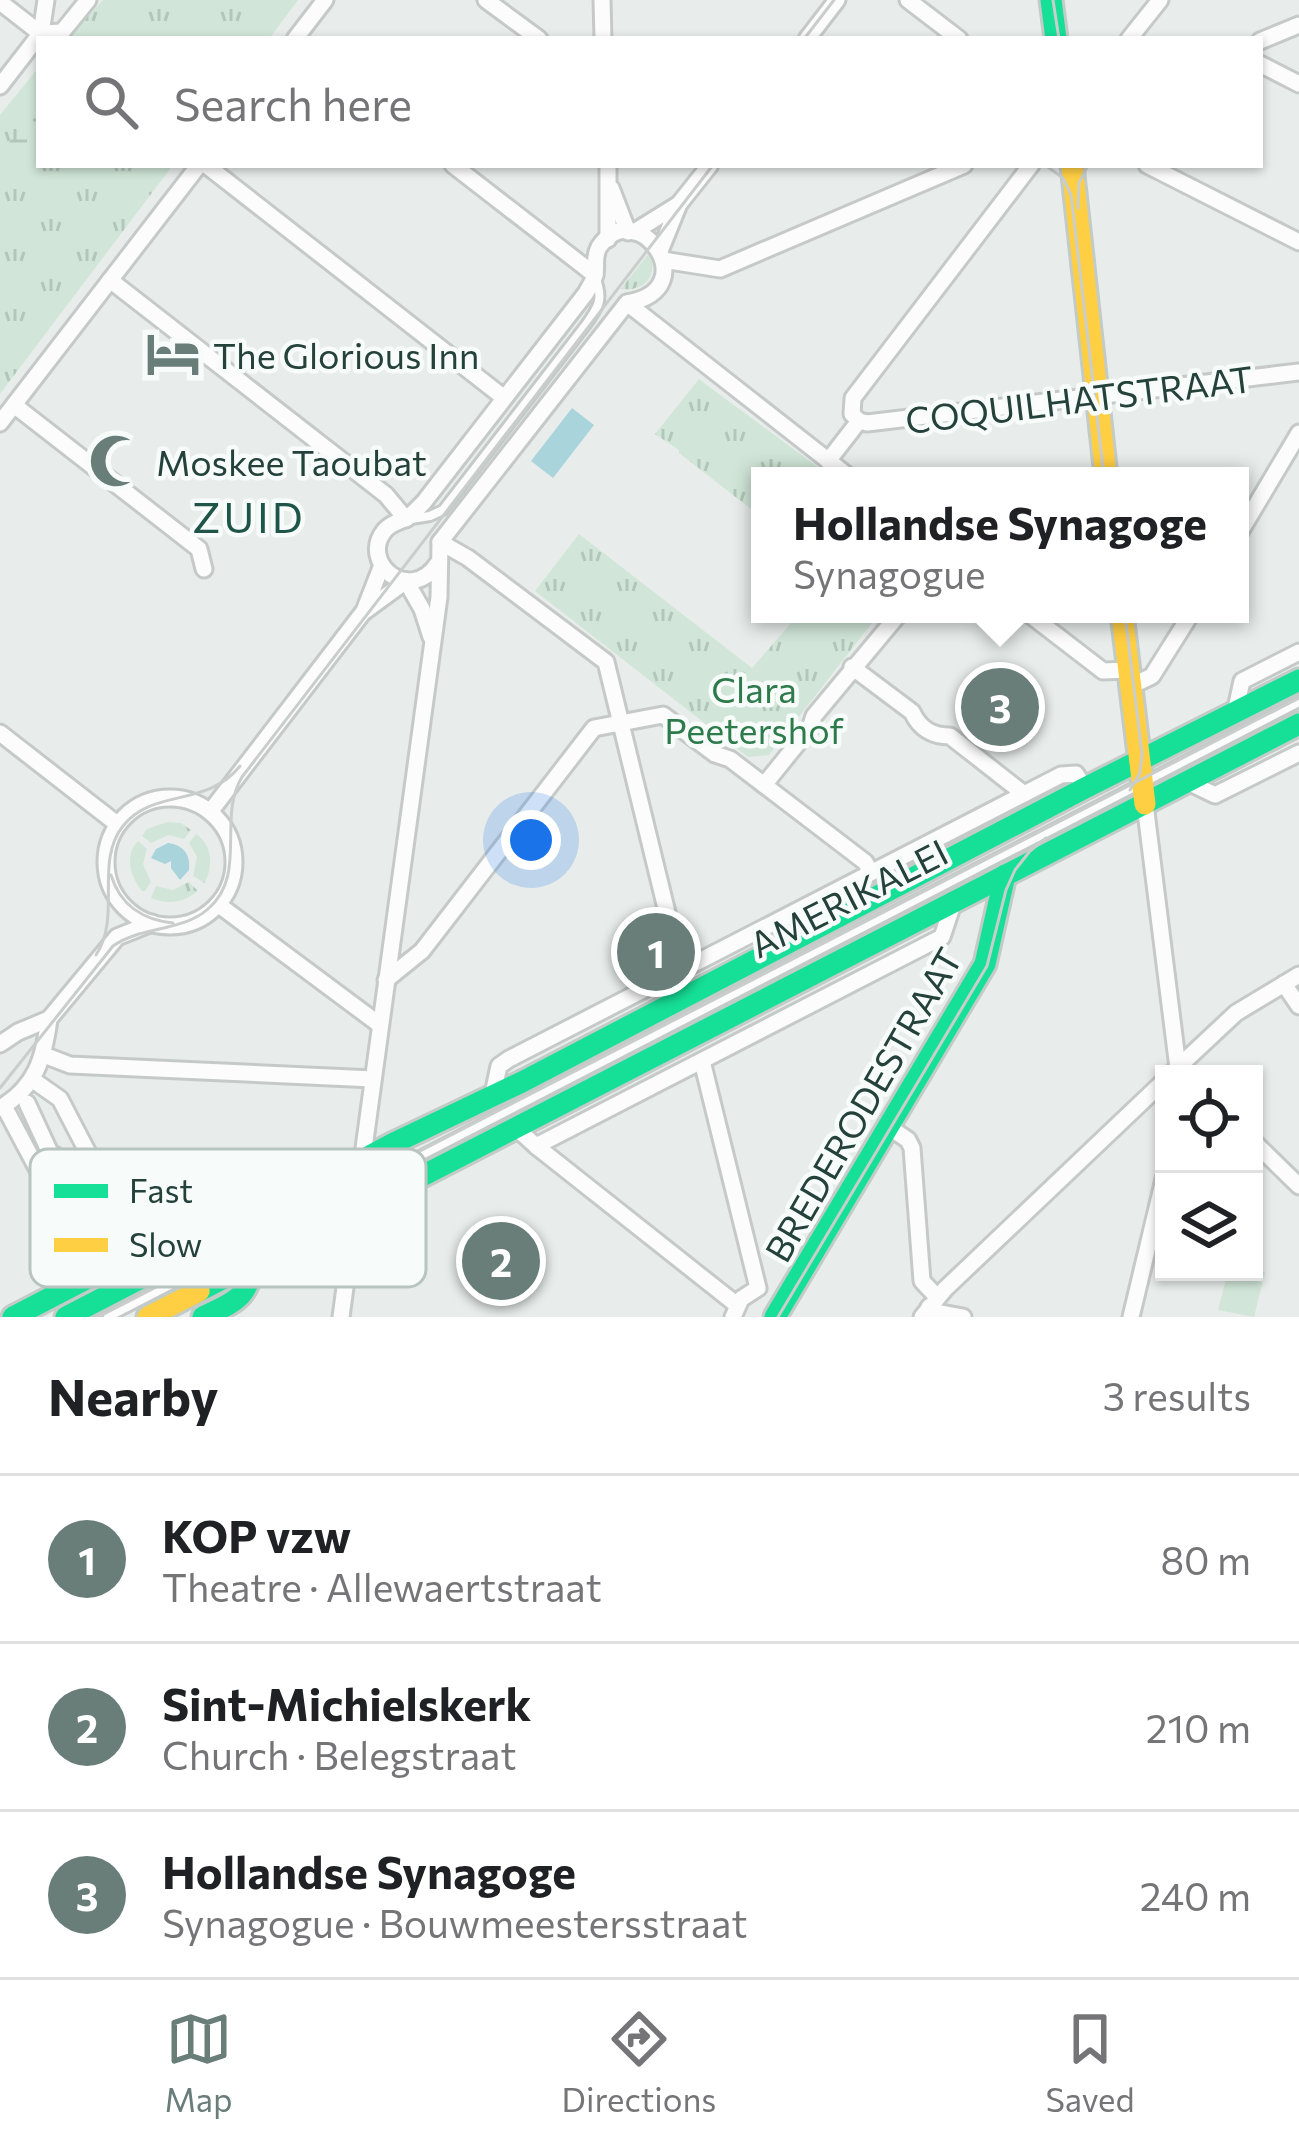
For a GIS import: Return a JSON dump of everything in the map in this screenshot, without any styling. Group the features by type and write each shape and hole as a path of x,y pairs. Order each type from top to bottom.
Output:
{"main road":[{"path":"1052,0 1056,36"},
{"path":"1073,168 1105,467"},
{"path":"1123,623 1143,782"},
{"name":"AMERIKALEI","path":"426,1167 515,1127 1005,875 1143,782 1235,712 1299,680"},
{"name":"AMERIKALEI","path":"384,1149 636,1024 1085,788 1188,782 1299,724"},
{"name":"BREDERODESTRAAT","path":"775,1317 985,964 1005,875"},
{"name":"BREDERODESTRAAT","path":"959,898 981,900 995,920"},
{"name":"AMERIKALEI","path":"13,1317 71,1287"},
{"name":"AMERIKALEI","path":"66,1317 124,1287"},
{"name":"AMERIKALEI","path":"148,1317 207,1287"},
{"name":"AMERIKALEI","path":"202,1317 246,1294 250,1287"}],"street":[{"path":"45,36 46,0"},
{"path":"45,36 62,32 88,0"},
{"path":"298,36 326,0"},
{"path":"487,0 534,36"},
{"path":"602,0 603,36"},
{"path":"809,36 837,0"},
{"path":"908,0 955,36"},
{"path":"1132,36 1160,0"},
{"path":"0,2 45,36"},
{"path":"1263,40 1299,25"},
{"path":"0,86 36,46"},
{"path":"1263,66 1299,84"},
{"path":"0,423 200,168"},
{"path":"206,168 503,397"},
{"path":"457,168 595,275"},
{"path":"363,1149 439,596 440,542 627,302 654,291 662,277 662,256 680,204 708,168"},
{"path":"631,232 650,238 662,256 720,269 957,168"},
{"path":"829,461 859,421 851,409 853,398 1029,168"},
{"path":"1153,168 1299,242"},
{"path":"608,172 631,232"},
{"path":"432,639 406,581 394,578 382,565 378,550 382,536 424,502 586,293 595,275 596,254 608,238 608,172"},
{"path":"608,238 631,232 680,204"},
{"path":"110,280 386,495 406,519"},
{"path":"627,302 837,467"},
{"name":"COQUILHATSTRAAT","path":"859,421 1299,372"},
{"path":"14,405 199,549 204,569"},
{"path":"1249,517 1299,433"},
{"path":"440,542 606,662 681,970"},
{"path":"364,611 406,581 427,576 438,563"},
{"path":"210,812 364,611 382,565"},
{"path":"764,785 890,623"},
{"path":"1041,623 1103,671 1130,678 1152,676 1185,623"},
{"name":"AMERIKALEI","path":"1235,712 1242,681 1299,652"},
{"path":"853,668 912,712 917,723 935,736 950,736 1024,794"},
{"path":"386,980 422,951 594,728 663,715 715,754 730,759 865,862 871,872"},
{"path":"0,733 117,824"},
{"name":"AMERIKALEI","path":"1188,782 1215,795 1299,753"},
{"path":"1280,763 1299,773"},
{"name":"AMERIKALEI","path":"493,1094 499,1066 681,970 1069,772 1085,788"},
{"path":"1143,782 1177,1065"},
{"path":"107,946 115,895 106,866 117,824 139,807 159,800 183,800 210,812 226,832 234,855 232,880 219,904 200,919 175,926 152,923 128,910 115,895"},
{"name":"AMERIKALEI","path":"536,1146 942,937 959,898"},
{"path":"219,904 380,1025"},
{"path":"0,1044 50,1019 107,946 152,923"},
{"path":"1185,1065 1236,1013 1292,979 1299,1006"},
{"path":"5,1110 28,1103 48,1056 50,1019"},
{"path":"48,1056 70,1064 373,1079"},
{"path":"515,1127 735,1311 746,1294 758,1288 702,1061"},
{"path":"5,1110 37,1083"},
{"path":"37,1083 59,1099 85,1149"},
{"path":"930,1307 1155,1090"},
{"path":"28,1103 48,1149"},
{"path":"5,1110 30,1156"},
{"path":"889,1127 912,1148 922,1281 930,1307 963,1317"},
{"path":"1263,1151 1299,1186"},
{"path":"1132,1317 1155,1218"},
{"path":"341,1317 345,1287"}],"lane":[{"path":"406,519 442,509 601,304 595,275"},
{"path":"601,304 627,302"},
{"path":"440,542 442,509"},
{"name":"AMERIKALEI","path":"426,1161 1299,702"},
{"name":"BREDERODESTRAAT","path":"1005,875 1036,837"},
{"name":"AMERIKALEI","path":"108,1317 171,1287"}],"green space":[{"path":"103,0 298,0 271,36 70,36"},
{"path":"36,71 36,168 171,168 0,394 0,115"},
{"path":"31,114 36,117 36,132 0,186 0,154"},
{"path":"649,253 648,280 637,288 621,289"},
{"path":"699,379 818,467 751,467 751,509 655,434"},
{"name":"Clara Peetershof","path":"579,534 752,668 791,623 872,623 769,755 748,757 535,591"},
{"path":"167,822 191,830 184,839 169,835 151,843 142,836 147,829"},
{"path":"196,834 210,856 205,883 193,876 197,857 189,843"},
{"path":"138,841 147,849 143,864 151,882 145,891 130,866"},
{"path":"189,882 198,891 187,898 169,902 151,898 156,886 173,890"},
{"path":"1226,1281 1263,1281 1254,1317 1218,1310"}],"water":[{"path":"572,408 594,425 553,478 531,461"},
{"path":"168,843 182,848 189,859 189,870 180,880 171,861 165,864 151,858"}],"tram line":[{"path":"806,36 834,0"},
{"path":"1053,0 1059,36"},
{"path":"0,1088 113,946 198,916 220,895 227,880 232,810 242,777 711,168"},
{"path":"1049,168 1063,178 1071,195 1103,467"},
{"path":"1078,208 1079,183 1086,168"},
{"path":"1126,623 1142,754 1140,773 1130,790"},
{"path":"424,1149 1299,698"},
{"path":"96,955 107,923 110,856 123,826 149,806 212,788 240,766"},
{"path":"778,1317 987,966 1015,870 1046,838"},
{"path":"111,875 120,895 134,909 173,923"},
{"path":"98,1317 156,1287"}],"traffic: fast":[{"path":"1051,0 1056,36"},
{"path":"383,1149 522,1082 1299,680"},
{"path":"426,1174 1299,724"},
{"path":"775,1317 985,964 1005,875"},
{"path":"13,1317 71,1287"},
{"path":"66,1317 124,1287"},
{"path":"199,1291 207,1287"},
{"path":"203,1317 231,1303 246,1287"}],"traffic: slow":[{"path":"1072,168 1105,467"},
{"path":"1123,623 1145,804"},
{"path":"148,1317 199,1291"}],"place":[{"name":"The Glorious Inn","path":"173,354"},
{"name":"Moskee Taoubat","path":"116,461"},
{"name":"Hollandse Synagoge","path":"1000,707"},
{"name":"KOP vzw","path":"656,952"},
{"name":"Sint-Michielskerk","path":"501,1261"}],"district":[{"name":"ZUID","path":"249,516"}]}
